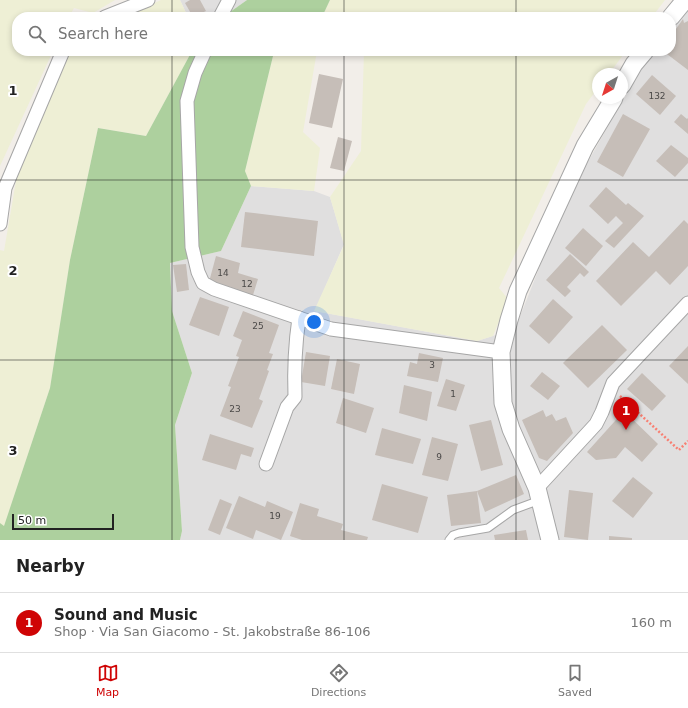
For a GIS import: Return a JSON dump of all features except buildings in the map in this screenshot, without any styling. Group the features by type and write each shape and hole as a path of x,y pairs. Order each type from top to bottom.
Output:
{"street":[{"path":"118,12 148,0"},
{"path":"223,12 229,0"},
{"path":"675,12 685,0"},
{"path":"0,224 5,188 61,56"},
{"path":"203,56 195,73 187,100 192,247 198,272 203,283 214,289 331,329 501,352"},
{"path":"628,74 641,56"},
{"path":"550,540 539,494 511,430 503,403 501,352 509,320 522,284 585,146 610,104"},
{"path":"539,494 596,424 613,383 688,303"},
{"path":"266,464 287,407 295,398 295,342 299,318"}],"lane":[{"path":"449,540 453,535 459,533 488,528 539,494"}],"path":[{"path":"611,388 679,450 688,440"}],"shaded area":[{"path":"180,0 247,0 230,12 186,12"},
{"path":"688,7 688,540 180,540 182,531 175,425 192,373 172,311 170,263 221,251 251,186 314,191 330,197 344,244 315,311 477,341 515,329 565,203 620,104 628,104 628,90 647,56 676,56 676,21"}],"green space":[{"path":"0,0 115,0 95,12 74,8 72,12 12,12 12,56 51,56 0,166"},
{"path":"161,0 180,0 186,12 135,12"},
{"path":"247,0 330,0 324,12 230,12"},
{"path":"330,0 665,0 656,12 324,12"},
{"path":"65,56 189,56 146,136 98,128 70,260 50,388 4,527 0,523 0,250 4,251 17,175"},
{"path":"189,56 273,56 245,171 251,186 221,251 170,263 172,311 192,373 175,425 182,531 180,540 0,540 0,523 4,526 50,388 70,260 98,128 146,136"},
{"path":"273,56 316,56 303,132 320,148 314,191 251,186 245,171"},
{"path":"364,56 622,56 613,68 592,68 592,96 586,104 499,288 508,299 493,336 477,341 314,311 344,245 330,197 361,151"}],"place":[{"name":"Sound and Music","path":"626,430"}]}
